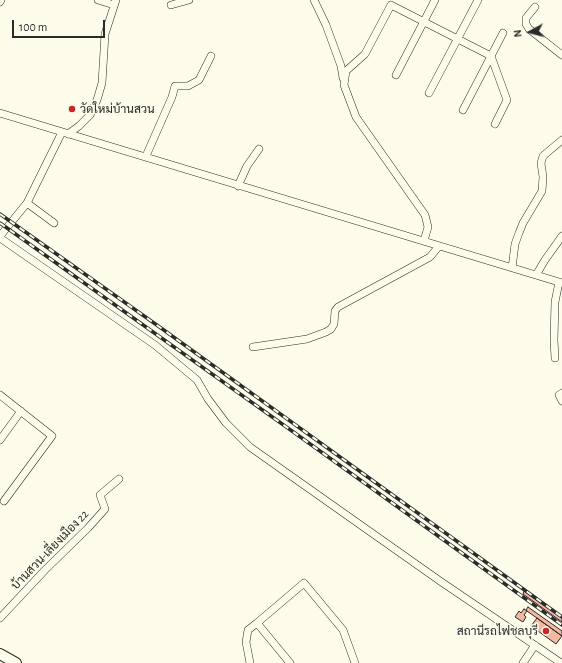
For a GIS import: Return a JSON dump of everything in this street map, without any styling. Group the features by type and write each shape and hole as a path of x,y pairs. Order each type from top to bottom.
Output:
{"highway":[{"path":"0,654 16,663"}],"street":[{"path":"98,0 115,3 105,34 102,83 97,100 90,115 80,126 65,133 26,203 0,237 155,346 197,380 208,399 226,423 250,447 440,581 561,663"},
{"path":"171,5 189,0"},
{"path":"314,0 326,25 341,66 344,85 356,117 424,215 428,227 424,241"},
{"path":"396,75 434,0"},
{"path":"429,93 478,0"},
{"path":"344,85 346,71 365,54 390,5 491,56 507,100 495,124"},
{"path":"535,7 526,18 526,24 562,55"},
{"path":"463,110 503,33"},
{"path":"146,156 172,97 175,86 188,86 199,80 210,56"},
{"path":"0,113 560,282 555,302 554,340 556,358"},
{"path":"512,268 519,233 523,223 542,191 541,163 543,156 562,140"},
{"path":"238,186 247,166 259,149"},
{"path":"26,203 54,223"},
{"path":"536,275 562,236"},
{"path":"253,347 307,339 326,332 331,329 334,324 335,311 338,307 430,257 439,246"},
{"path":"562,393 560,395 562,401"},
{"path":"0,395 52,436 4,501"},
{"path":"0,440 21,411"},
{"name":"บ้านสวน-เลี่ยงเมือง 22","path":"0,618 105,509 100,495 118,479"},
{"path":"250,663 246,642 248,630 304,583 343,630 355,663"},
{"path":"257,623 290,663"},
{"path":"523,663 536,645"}],"building":[{"path":"524,591 562,618 562,622 523,594"},
{"path":"528,607 562,631 562,636 527,611 526,610"},
{"path":"524,609 527,611 524,615 526,617 523,622 515,617 519,611 521,613"},
{"name":"สถานีรถไฟชลบุรี","path":"537,618 562,636 556,644 531,626"}],"railway":[{"path":"0,214 562,617"},
{"path":"0,223 562,625"}],"place":[{"name":"วัดใหม่บ้านสวน","path":"72,109"},
{"name":"สถานีรถไฟชลบุรี","path":"546,631"}]}
